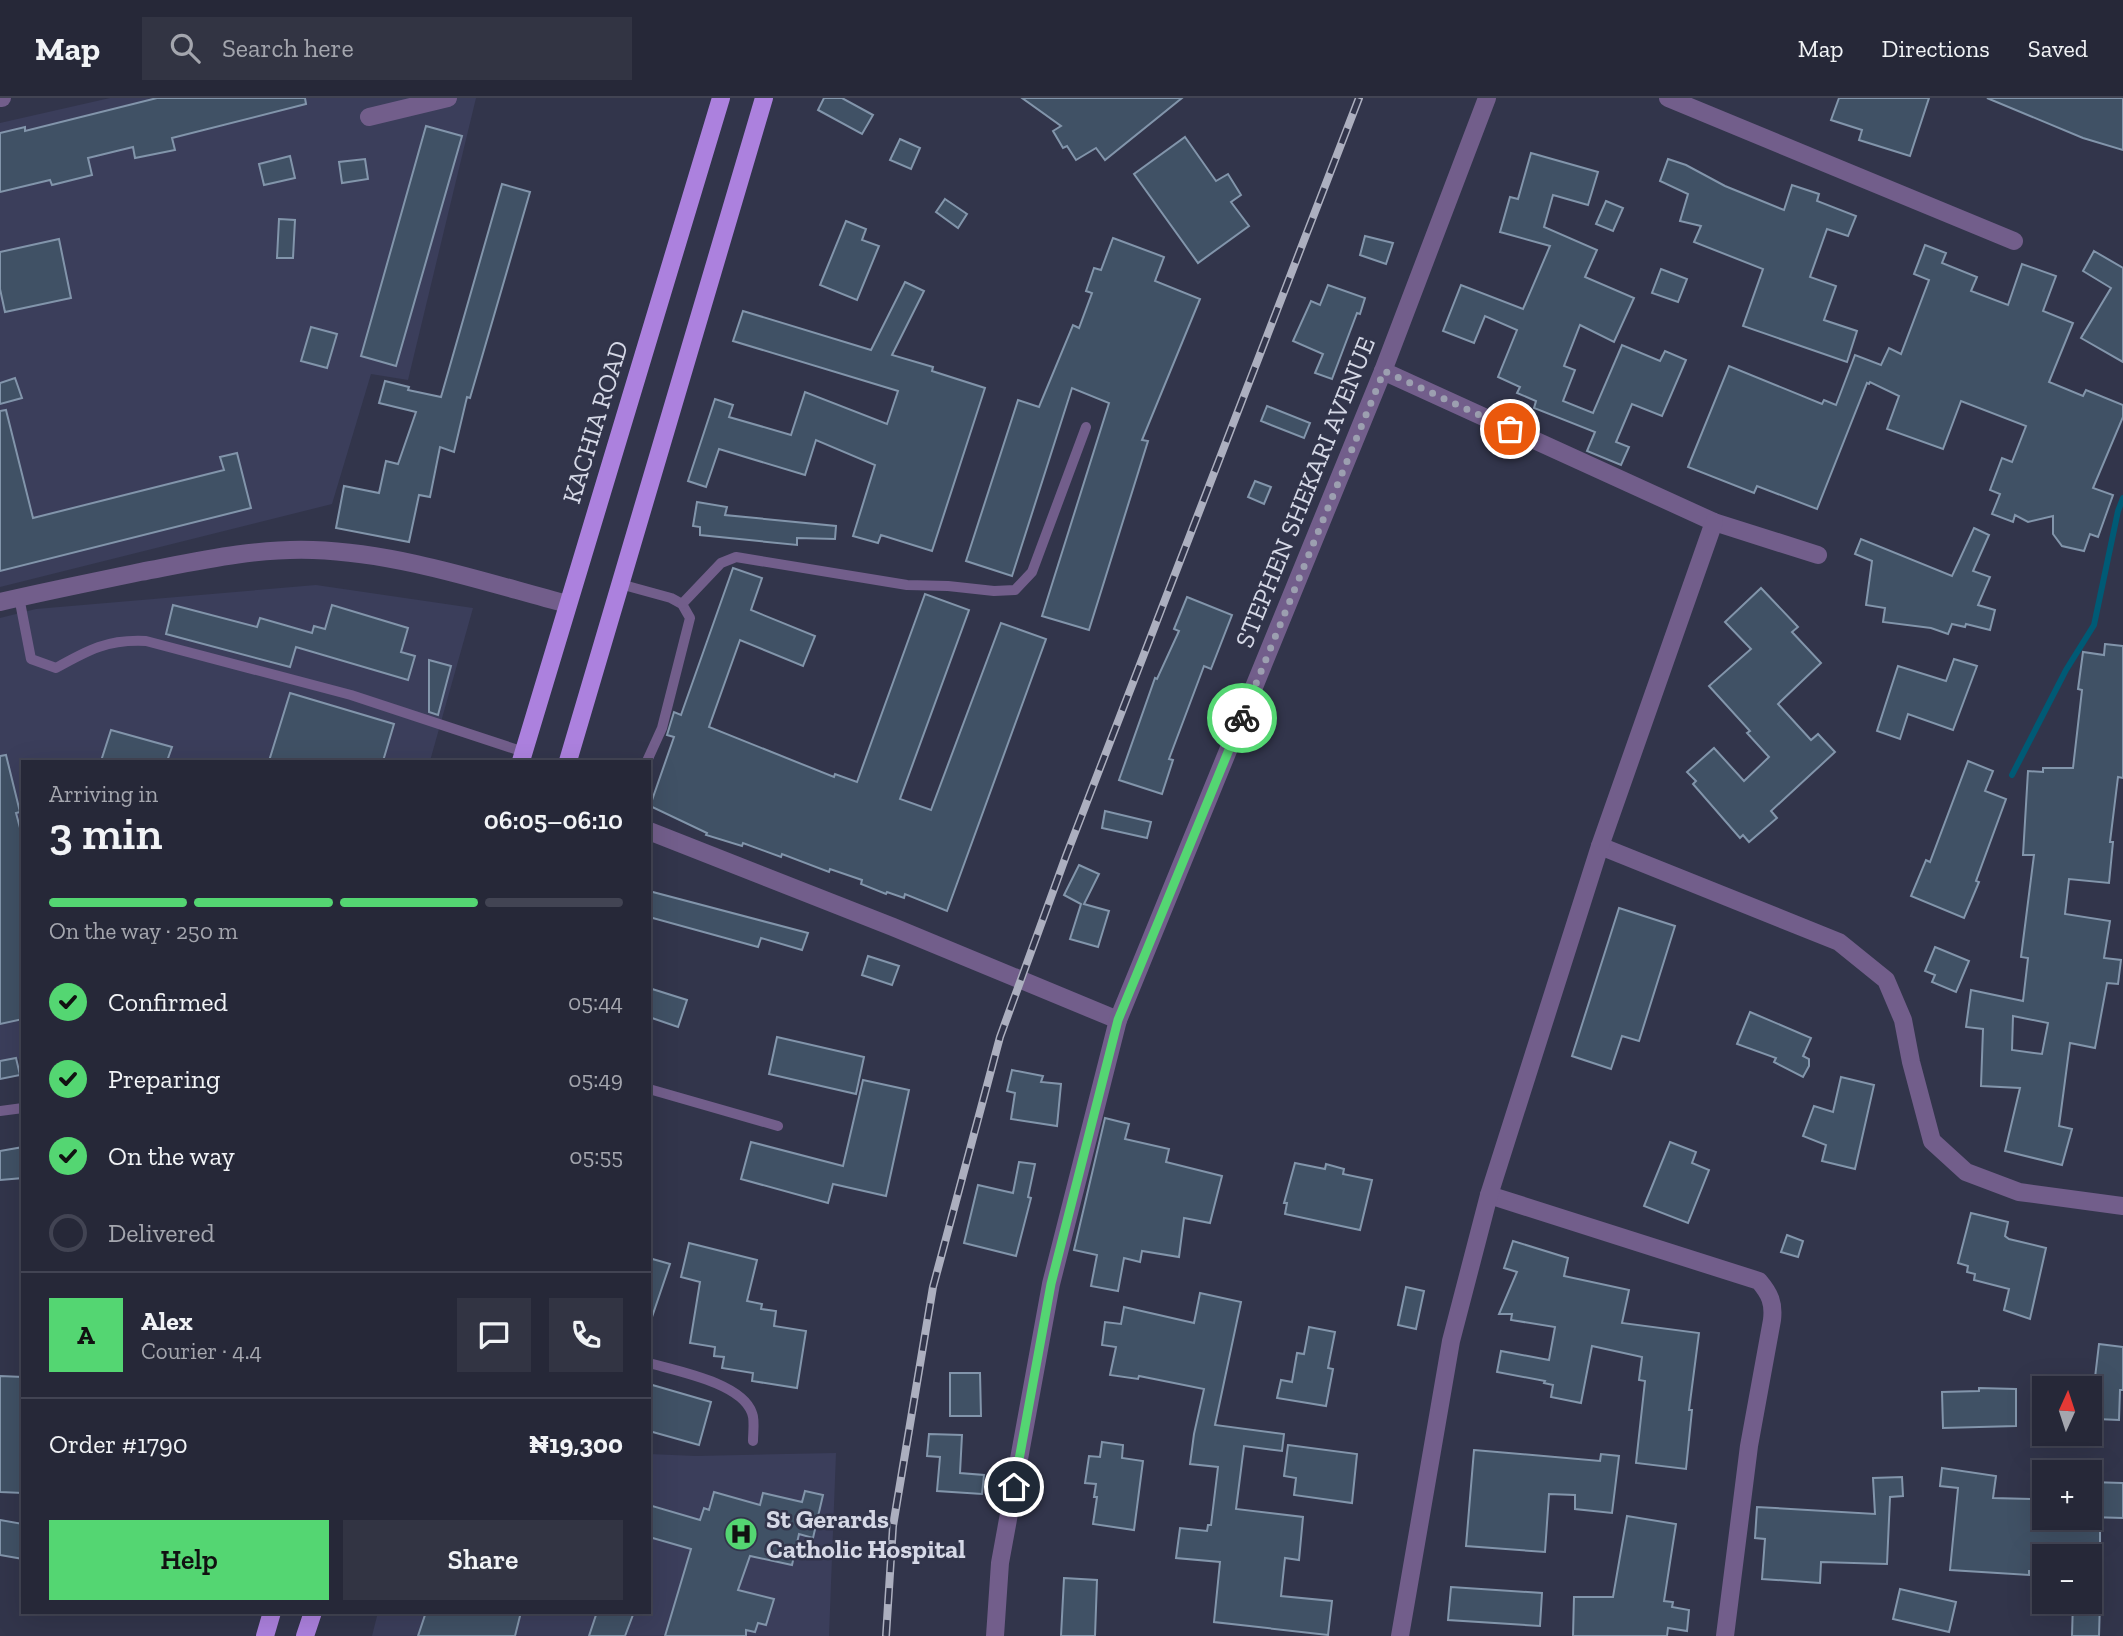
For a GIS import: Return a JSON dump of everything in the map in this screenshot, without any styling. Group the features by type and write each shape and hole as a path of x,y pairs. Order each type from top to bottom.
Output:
{"main road":[{"name":"KACHIA ROAD","path":"522,757 721,98"},
{"path":"568,760 764,98"},
{"path":"265,1636 271,1614"},
{"path":"305,1636 312,1614"}],"street":[{"path":"369,117 448,98"},
{"name":"STEPHEN SHEKARI AVENUE","path":"995,1636 1000,1563 1051,1284 1118,1020 1384,371 1487,98"},
{"path":"1668,98 2014,241"},
{"path":"1384,371 1714,522 1818,555"},
{"path":"1400,1636 1451,1341 1489,1195 1600,846 1714,522"},
{"path":"0,602 223,555 314,550 426,566 567,604"},
{"path":"651,832 893,926 1118,1020"},
{"path":"1600,846 1839,942 1886,980 1903,1020 1933,1141 1966,1172 2020,1192 2123,1206"},
{"path":"1489,1195 1759,1281 1769,1292 1773,1306 1772,1320 1749,1446 1725,1636"}],"lane":[{"path":"682,604 721,563 736,557 907,585 1015,590 1032,572 1086,427"},
{"path":"620,584 671,598 682,604 690,618 662,728 647,760"},
{"path":"19,597 31,659 56,668 87,651 123,639 146,641 351,695 522,757"},
{"path":"651,1090 778,1126"},
{"path":"0,1111 21,1108"},
{"path":"651,1364 713,1382 743,1397 753,1414 753,1441"}],"shaded area":[{"path":"110,98 476,98 408,380 371,374 332,504 0,587 0,123"},
{"path":"316,585 473,608 430,760 21,760 21,1058 0,1062 0,618 36,609"},
{"name":"St Gerards Catholic Hospital","path":"836,1453 829,1636 372,1636 378,1614 651,1614 651,1454 696,1456"}],"building":[{"path":"157,98 305,98 306,104 172,138 175,150 135,158 133,147 88,158 92,175 52,185 50,180 0,192 0,133 25,127 25,131"},
{"path":"824,98 842,98 873,115 862,134 818,110"},
{"path":"1022,98 1182,98 1105,160 1096,148 1076,160 1067,146 1063,148 1053,131 1061,126"},
{"path":"1839,98 1929,98 1910,156 1859,140 1862,130 1831,120"},
{"path":"1987,98 2123,98 2123,150 2083,138"},
{"path":"426,126 462,136 396,366 361,356"},
{"path":"1185,137 1216,181 1228,174 1241,195 1231,202 1249,226 1198,263 1134,174"},
{"path":"900,139 920,148 911,169 890,160"},
{"path":"1531,153 1598,172 1588,205 1553,195 1544,227 1597,250 1585,277 1634,298 1614,342 1580,325 1564,366 1575,370 1563,401 1593,413 1622,345 1660,361 1665,351 1686,360 1662,416 1632,404 1616,442 1629,447 1621,465 1587,451 1595,432 1534,408 1536,401 1517,393 1520,387 1498,377 1517,330 1485,316 1474,343 1443,331 1461,285 1523,309 1550,246 1500,232 1510,197 1518,199"},
{"path":"290,156 295,178 264,185 259,164"},
{"path":"365,159 368,179 342,183 339,162"},
{"path":"1668,159 1784,210 1792,185 1819,194 1817,201 1856,216 1848,236 1827,229 1810,277 1836,286 1824,320 1857,331 1847,362 1743,326 1763,269 1694,242 1701,226 1680,221 1688,194 1660,181"},
{"path":"502,184 530,192 470,398 467,397 454,452 440,447 430,497 419,495 409,542 336,528 344,486 379,493 386,461 398,464 416,412 379,403 385,381 409,387 408,390 441,397"},
{"path":"945,199 967,214 958,228 936,212"},
{"path":"1606,201 1623,208 1613,231 1596,224"},
{"path":"279,219 295,220 293,258 277,258"},
{"path":"846,221 866,229 862,240 879,246 857,300 820,285"},
{"path":"1365,236 1393,243 1386,264 1360,255"},
{"path":"1113,238 1164,257 1155,281 1200,299 1142,440 1148,441 1089,630 1042,616 1109,403 1072,388 1012,576 966,561 1018,400 1039,407 1073,325 1079,328 1092,293 1086,291 1094,268 1101,270"},
{"path":"59,239 71,298 5,312 0,289 0,252"},
{"path":"1925,245 1946,253 1942,263 1977,277 1971,291 2008,305 2022,264 2056,276 2043,311 2073,323 2049,382 2083,396 2086,390 2123,405 2123,417 2093,488 2113,495 2098,537 2090,534 2084,551 2062,546 2053,534 2053,516 2028,522 2015,515 2013,522 1992,514 2000,494 1990,490 2002,458 2012,462 2026,426 1961,401 1943,449 1887,429 1899,396 1867,383 1817,509 1757,486 1754,493 1688,467 1729,366 1822,404 1824,400 1836,405 1855,355 1881,365 1889,348 1901,354 1929,280 1914,274"},
{"path":"2094,251 2123,268 2123,362 2081,338 2111,288 2083,271"},
{"path":"1661,269 1687,279 1678,302 1652,293"},
{"path":"905,282 924,291 892,355 933,367 932,371 985,388 932,551 881,535 878,543 853,536 875,465 816,440 805,475 719,449 706,487 688,481 715,399 733,405 729,417 791,435 805,392 887,424 898,391 733,341 743,311 871,350"},
{"path":"1328,285 1365,298 1332,379 1315,373 1323,354 1293,341 1311,301 1320,305"},
{"path":"311,327 337,334 327,368 301,361"},
{"path":"15,378 22,398 0,404 0,383"},
{"path":"1267,406 1310,423 1304,438 1261,421"},
{"path":"6,410 33,518 224,470 220,457 237,453 251,508 0,571 0,411"},
{"path":"1255,481 1271,487 1264,504 1248,497"},
{"path":"697,502 727,507 725,515 836,526 835,539 797,538 797,545 700,535 700,527 693,526"},
{"path":"1974,528 1989,535 1973,571 1990,577 1978,605 1995,610 1990,630 1966,624 1965,627 1952,624 1948,634 1931,628 1883,622 1885,608 1866,605 1872,561 1855,554 1861,539 1952,576"},
{"path":"733,568 762,578 751,610 815,636 803,666 740,640 709,727 834,777 835,774 857,782 925,594 969,610 900,799 931,810 1001,623 1046,639 947,911 905,894 904,898 887,892 886,894 861,884 862,880 830,869 829,872 782,854 781,857 743,843 742,846 706,835 707,833 651,806 674,737 667,735 674,712 681,715"},
{"path":"1761,588 1798,627 1792,632 1821,663 1778,704 1811,740 1818,734 1835,752 1771,811 1777,818 1749,842 1743,835 1740,838 1693,784 1696,781 1687,772 1714,748 1744,781 1769,757 1747,733 1750,731 1709,686 1751,649 1725,622"},
{"path":"1187,597 1232,615 1211,669 1204,666 1169,759 1173,760 1162,794 1119,780 1155,678 1157,679 1179,631 1174,629"},
{"path":"173,605 257,627 260,618 312,633 314,626 325,629 332,605 408,628 401,652 415,656 408,680 296,647 290,667 166,634"},
{"path":"2105,644 2123,646 2123,778 2118,777 2110,842 2113,842 2109,883 2069,879 2065,914 2110,921 2104,958 2121,960 2118,984 2107,983 2095,1048 2070,1043 2059,1126 2072,1129 2062,1165 2005,1151 2020,1088 1981,1086 1983,1029 1966,1027 1971,990 2023,1001 2028,958 2021,957 2034,855 2023,855 2028,771 2073,768 2082,690 2078,689 2083,652 2104,655","holes":["2013,1016 2048,1023 2042,1054 2012,1050"]},
{"path":"1954,659 1977,666 1953,730 1908,714 1900,739 1877,731 1898,666 1946,681"},
{"path":"429,660 451,666 438,715 429,712"},
{"path":"290,693 394,724 383,760 269,760"},
{"path":"111,730 172,747 167,760 101,760"},
{"path":"6,755 20,812 16,813 21,832 21,1019 0,1024 0,756"},
{"path":"1968,761 1993,771 1985,791 2006,799 1976,881 1979,882 1964,918 1911,896 1926,860 1930,862"},
{"path":"1105,811 1151,822 1147,838 1102,828"},
{"path":"1079,865 1099,874 1084,904 1109,911 1098,947 1070,939 1081,904 1064,895"},
{"path":"651,892 808,933 802,950 761,938 758,947 651,918"},
{"path":"1619,908 1675,926 1639,1041 1622,1036 1611,1069 1572,1056"},
{"path":"1935,947 1969,961 1956,992 1932,982 1935,975 1925,971"},
{"path":"868,956 899,966 892,985 862,975"},
{"path":"651,989 687,1000 678,1027 651,1018"},
{"path":"1750,1012 1811,1038 1803,1056 1809,1059 1809,1066 1803,1077 1774,1062 1776,1058 1737,1044"},
{"path":"777,1037 864,1057 856,1094 769,1074"},
{"path":"16,1058 20,1075 0,1079 0,1061"},
{"path":"1012,1070 1043,1076 1041,1082 1061,1084 1057,1126 1011,1119 1015,1093 1007,1091"},
{"path":"1841,1077 1874,1085 1855,1169 1822,1161 1826,1145 1803,1136 1814,1106 1833,1112"},
{"path":"863,1080 909,1090 886,1196 833,1184 828,1203 741,1179 751,1142 843,1166"},
{"path":"1105,1118 1129,1124 1125,1139 1169,1149 1166,1162 1222,1176 1210,1223 1184,1218 1179,1257 1142,1251 1140,1262 1124,1258 1118,1291 1091,1286 1097,1255 1074,1250"},
{"path":"1670,1142 1696,1152 1692,1163 1709,1170 1688,1223 1644,1206"},
{"path":"21,1147 21,1178 0,1180 0,1151"},
{"path":"1019,1162 1035,1164 1028,1197 1031,1198 1016,1256 964,1243 978,1185 1013,1193"},
{"path":"1295,1163 1325,1169 1326,1164 1344,1169 1343,1174 1372,1180 1360,1230 1285,1214 1287,1203 1284,1203"},
{"path":"1971,1213 2008,1222 2005,1236 2009,1239 2046,1248 2030,1319 2004,1310 2009,1289 1974,1280 1975,1274 1967,1272 1968,1266 1958,1263"},
{"path":"1787,1235 1803,1241 1798,1257 1781,1252"},
{"path":"1513,1241 1568,1258 1564,1276 1629,1290 1622,1323 1699,1333 1689,1410 1692,1410 1686,1469 1636,1463 1645,1381 1639,1380 1642,1357 1592,1346 1581,1403 1551,1397 1553,1385 1544,1383 1545,1381 1497,1372 1501,1351 1549,1360 1555,1327 1511,1320 1512,1314 1499,1314 1517,1272 1504,1268"},
{"path":"689,1243 757,1260 747,1301 762,1304 761,1309 776,1311 774,1326 806,1331 797,1388 752,1381 753,1373 722,1368 724,1357 714,1356 715,1347 690,1343 700,1282 681,1277"},
{"path":"651,1259 670,1264 651,1317"},
{"path":"1406,1287 1424,1291 1416,1329 1398,1325"},
{"path":"1200,1293 1241,1302 1215,1425 1284,1434 1282,1451 1244,1446 1236,1509 1303,1517 1299,1560 1285,1558 1281,1596 1332,1601 1328,1635 1214,1622 1220,1562 1176,1558 1180,1528 1207,1531 1208,1525 1211,1525 1218,1467 1190,1464 1204,1389 1139,1376 1138,1379 1110,1375 1116,1347 1102,1345 1105,1322 1121,1324 1124,1307 1194,1323"},
{"path":"1309,1327 1335,1332 1328,1368 1333,1369 1326,1406 1277,1398 1281,1380 1292,1382 1297,1353 1304,1354"},
{"path":"2099,1344 2123,1347 2123,1390 2120,1390 2119,1420 2102,1419 2102,1376 2095,1376"},
{"path":"950,1373 980,1373 981,1416 950,1416"},
{"path":"0,1376 21,1377 21,1493 0,1492"},
{"path":"651,1385 711,1402 699,1445 651,1432"},
{"path":"1979,1388 2016,1389 2016,1426 1943,1428 1942,1392 1979,1391"},
{"path":"929,1434 962,1435 960,1473 984,1475 982,1494 937,1491 940,1457 927,1456"},
{"path":"1102,1442 1123,1445 1122,1458 1143,1461 1134,1530 1093,1524 1096,1484 1085,1483 1089,1456 1100,1457"},
{"path":"1288,1445 1357,1454 1352,1503 1294,1495 1296,1478 1284,1476"},
{"path":"1474,1450 1600,1461 1601,1454 1619,1456 1612,1513 1575,1509 1575,1495 1549,1494 1545,1552 1466,1546"},
{"path":"1942,1468 1996,1476 1993,1498 2031,1499 2032,1530 2100,1530 2100,1544 2032,1544 2032,1571 2029,1571 2029,1575 1950,1570 1958,1488 1940,1486"},
{"path":"1902,1477 1903,1496 1890,1497 1887,1564 1821,1562 1820,1583 1762,1579 1765,1539 1755,1538 1757,1507 1875,1514 1873,1478"},
{"path":"2102,1482 2123,1483 2123,1518 2102,1517"},
{"path":"805,1491 823,1495 813,1538 799,1534 792,1565 750,1556 738,1590 774,1599 766,1625 758,1623 755,1632 746,1630 746,1636 665,1636 691,1549 651,1538 651,1506 700,1520 704,1508 709,1510 714,1492 760,1505 763,1493 802,1502"},
{"path":"1627,1516 1676,1524 1664,1601 1673,1602 1672,1607 1689,1610 1687,1631 1668,1628 1667,1636 1573,1636 1574,1597 1613,1597"},
{"path":"0,1520 21,1524 21,1559 0,1555"},
{"path":"1064,1578 1097,1580 1095,1636 1061,1636"},
{"path":"1451,1587 1542,1593 1540,1626 1448,1620"},
{"path":"1900,1589 1956,1602 1949,1632 1893,1619"},
{"path":"425,1614 520,1614 515,1636 418,1636"},
{"path":"596,1614 633,1614 625,1636 589,1636"},
{"path":"2073,1614 2100,1614 2099,1636 2072,1636"}],"waterway":[{"path":"2012,775 2066,670 2094,625 2123,498"}],"railway":[{"path":"886,1636 893,1526 933,1287 1000,1037 1066,856 1359,98"}],"way so far":[{"path":"1242,718 1384,371 1510,429"}],"place":[{"name":"St Gerards Catholic Hospital","path":"741,1534"}],"route":[{"path":"1014,1487 1051,1284 1118,1020 1242,718"}]}
